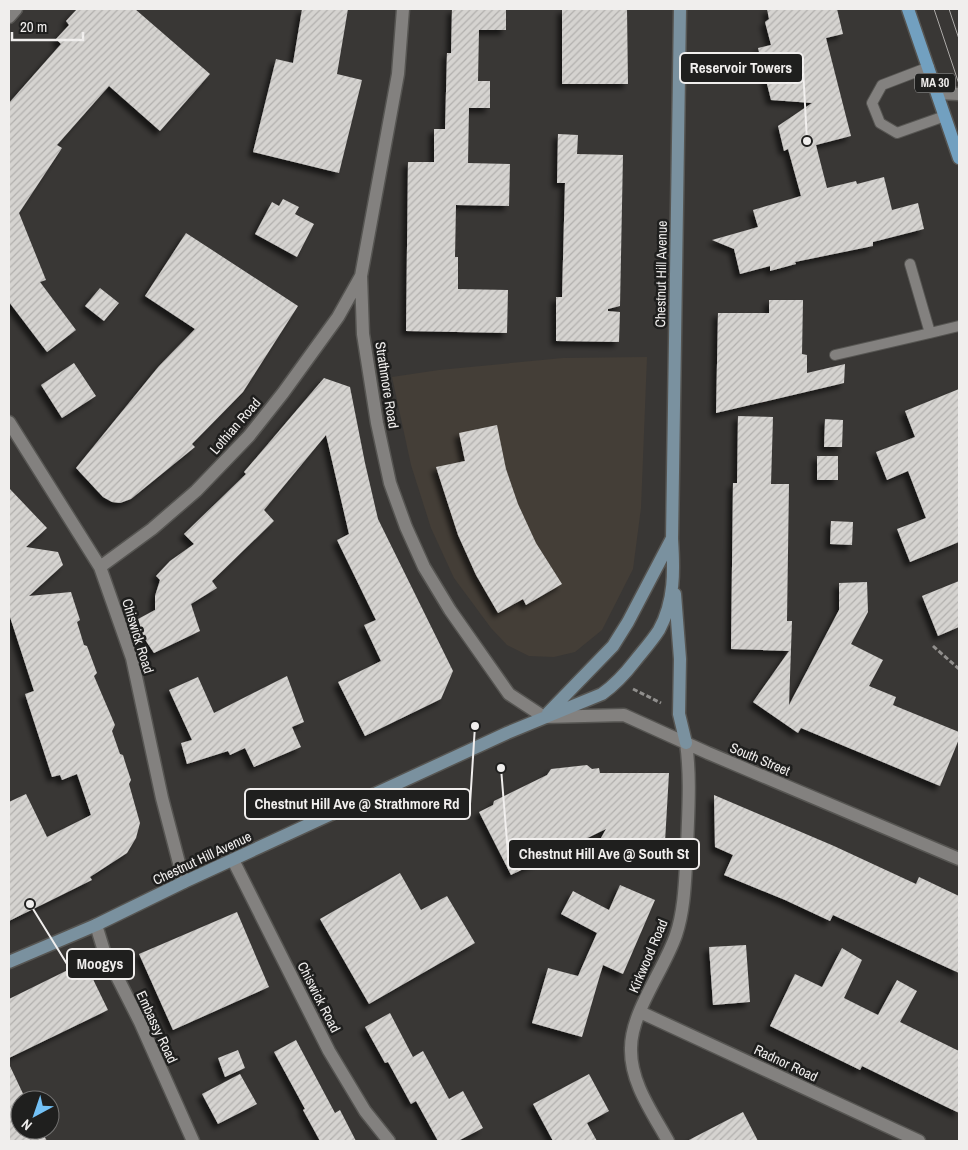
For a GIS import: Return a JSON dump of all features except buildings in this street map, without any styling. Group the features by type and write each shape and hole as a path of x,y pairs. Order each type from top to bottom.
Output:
{"main road":[{"name":"Chestnut Hill Avenue","path":"9,962 96,925 184,882 544,717 602,694 626,673 648,646 663,621 671,597 674,573 672,539 680,9"},
{"name":"MA 30","path":"908,9 959,158"},
{"name":"Chestnut Hill Avenue","path":"544,717 613,646 628,622 672,539"},
{"path":"674,573 680,659 679,714 686,743"}],"street":[{"path":"9,17 16,9"},
{"name":"Strathmore Road","path":"403,9 398,74 361,276 363,334 378,423 390,483 406,527 424,567 450,610 509,694 544,717"},
{"path":"938,93 959,94"},
{"name":"Lothian Road","path":"100,567 152,529 196,491 249,436 338,317 361,276"},
{"name":"Chiswick Road","path":"9,422 100,567 132,658 162,798 184,882"},
{"name":"South Street","path":"544,717 624,715 959,859"},
{"name":"Kirkwood Road","path":"668,1141 642,1096 632,1064 631,1044 633,1031 640,1012 676,935 681,915 689,798 689,768 686,743"},
{"name":"Chiswick Road","path":"234,860 329,1051 365,1110 389,1141"},
{"name":"Embassy Road","path":"96,925 104,951 140,1022 193,1141"},
{"name":"Radnor Road","path":"640,1012 919,1141"}],"lane":[{"path":"929,67 882,85 872,103 880,123 897,132 945,116"},
{"path":"910,264 930,333"},
{"path":"835,354 959,326"}],"path":[{"path":"933,646 959,669"},
{"path":"632,689 664,705"}],"shaded area":[{"path":"647,357 641,508 633,569 602,630 575,652 554,657 529,656 507,645 491,628 454,578 431,528 411,465 392,377 439,370 563,358"}],"tram line":[{"path":"934,9 959,84"},
{"path":"949,9 959,39"}],"place":[{"name":"Reservoir Towers","path":"807,141"},
{"name":"Chestnut Hill Ave @ Strathmore Rd","path":"475,726"},
{"name":"Chestnut Hill Ave @ South St","path":"501,768"},
{"name":"Moogys","path":"30,904"}]}
